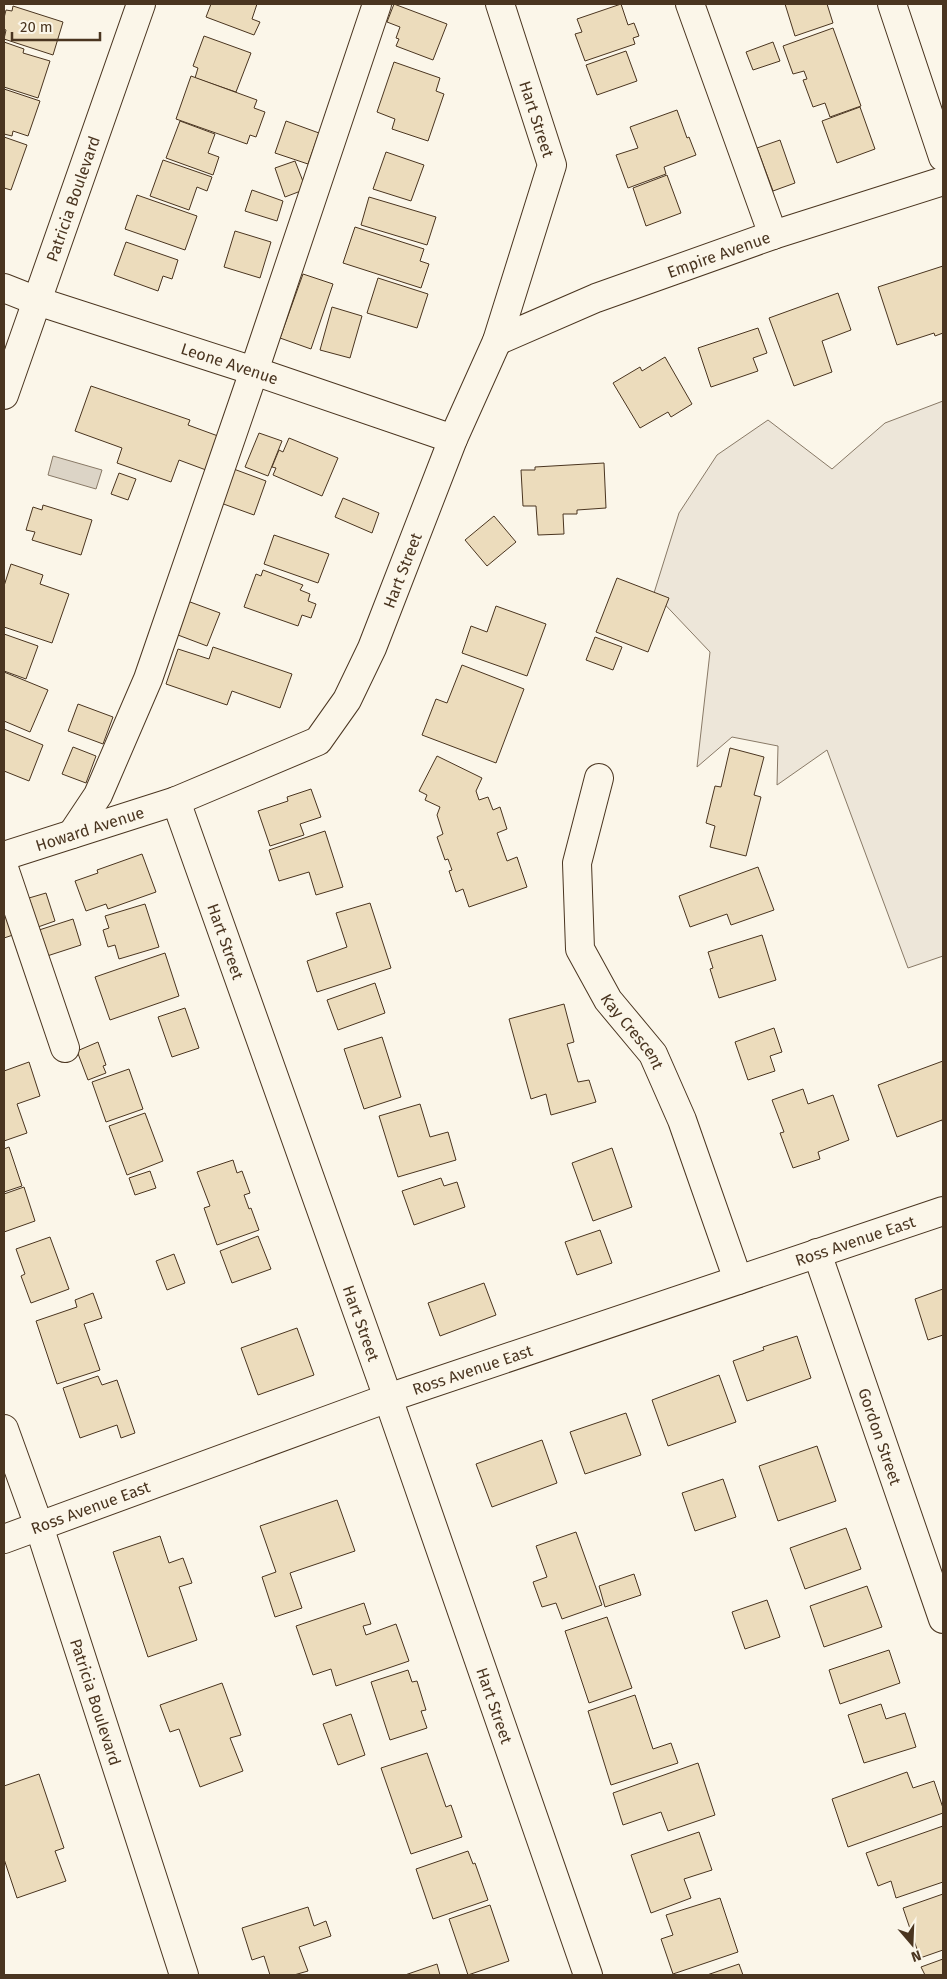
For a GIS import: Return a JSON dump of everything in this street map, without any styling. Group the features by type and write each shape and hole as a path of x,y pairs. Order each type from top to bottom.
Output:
{"street":[{"name":"Patricia Boulevard","path":"4,395 141,4"},
{"path":"72,834 98,795 148,679 377,4"},
{"name":"Hart Street","path":"500,4 552,165 497,341 453,439 372,648 347,700 318,741 176,800 388,1398 588,1975"},
{"path":"690,4 773,235"},
{"path":"892,4 943,157"},
{"name":"Empire Avenue","path":"497,341 596,298 773,235 943,181"},
{"name":"Leone Avenue","path":"4,288 37,301 254,371 453,439"},
{"name":"Kay Crescent","path":"599,778 577,864 580,949 608,1000 653,1054 682,1120 738,1280"},
{"name":"Howard Avenue","path":"4,856 176,800"},
{"path":"4,868 65,1048"},
{"name":"Ross Avenue East","path":"4,1539 388,1398 943,1211"},
{"name":"Gordon Street","path":"817,1253 943,1619"},
{"name":"Patricia Boulevard","path":"4,1428 39,1526 184,1975"}],"shaded area":[{"path":"943,401 943,956 908,968 827,750 777,785 778,746 732,737 697,767 710,652 654,593 679,513 717,455 768,420 832,469 885,423"},
{"path":"53,456 102,470 96,489 48,475"}],"building":[{"path":"211,4 257,4 252,19 260,22 254,35 206,17"},
{"path":"394,4 447,24 433,60 396,46 399,39 396,38 400,27 387,22"},
{"path":"621,4 628,25 634,23 639,36 633,38 635,44 585,61 575,34 582,32 577,19"},
{"path":"785,4 827,4 833,23 795,36"},
{"path":"13,6 63,22 53,55 4,39 6,10 12,11"},
{"path":"833,28 861,106 830,117 825,103 813,107 803,80 807,79 804,71 793,74 783,46"},
{"path":"204,36 251,53 236,92 195,78 198,68 193,66"},
{"path":"4,42 24,49 23,53 50,61 38,98 4,87"},
{"path":"773,42 780,61 753,70 746,52"},
{"path":"626,51 637,81 597,95 586,65"},
{"path":"394,62 440,78 436,91 444,94 428,141 392,129 395,119 377,112"},
{"path":"191,76 257,100 254,108 265,112 256,137 250,135 247,144 176,119"},
{"path":"4,89 40,101 28,136 13,131 12,136 4,134"},
{"path":"860,107 875,149 837,163 822,121"},
{"path":"677,110 687,138 689,137 696,155 664,167 666,174 628,188 616,155 638,148 630,127"},
{"path":"180,121 215,134 208,153 219,157 213,175 166,158"},
{"path":"286,121 319,133 308,164 275,153"},
{"path":"4,137 27,145 11,190 4,188"},
{"path":"780,140 795,183 773,191 757,148"},
{"path":"386,152 424,165 411,201 373,189"},
{"path":"163,160 212,177 207,191 197,187 189,210 150,196"},
{"path":"295,161 306,189 285,197 275,168"},
{"path":"667,175 681,213 646,226 633,188"},
{"path":"252,190 283,201 277,221 245,211"},
{"path":"137,195 197,216 185,250 125,229"},
{"path":"369,197 436,217 427,245 361,225"},
{"path":"355,227 424,249 420,261 429,264 421,288 343,263"},
{"path":"235,231 271,242 260,278 224,267"},
{"path":"126,242 178,260 172,279 163,276 158,291 114,275"},
{"path":"943,266 943,333 935,336 934,333 897,345 878,287"},
{"path":"303,274 333,284 311,349 280,338"},
{"path":"378,278 428,294 417,328 367,313"},
{"path":"838,293 851,330 822,341 832,372 794,386 769,318"},
{"path":"332,307 362,316 350,358 320,350"},
{"path":"758,328 767,353 753,358 758,371 711,387 698,348"},
{"path":"665,357 692,404 671,417 668,412 640,428 613,383 640,367 642,371"},
{"path":"91,386 190,420 188,425 218,436 206,470 179,460 171,482 117,463 122,448 75,431"},
{"path":"259,433 282,441 268,476 245,467"},
{"path":"289,438 338,458 322,496 273,475 276,468 272,467 279,450 283,452"},
{"path":"604,463 606,508 577,510 577,514 563,514 564,534 538,535 536,506 523,506 521,470 535,470 535,467"},
{"path":"231,468 266,481 254,515 218,502"},
{"path":"119,473 136,479 128,500 111,494"},
{"path":"343,498 379,513 372,533 335,517"},
{"path":"43,505 92,520 81,555 32,540 35,532 26,530 33,507 42,510"},
{"path":"494,516 516,542 487,566 465,540"},
{"path":"274,535 329,554 318,583 264,564"},
{"path":"11,564 43,575 40,584 69,594 52,643 4,627 4,586"},
{"path":"263,570 303,585 300,590 310,594 308,601 316,604 311,618 302,615 298,626 244,607 256,574 261,576"},
{"path":"617,578 669,598 648,652 596,632"},
{"path":"182,599 220,613 207,646 170,632"},
{"path":"496,606 546,624 527,676 462,653 471,626 487,632"},
{"path":"4,634 38,646 26,679 4,671"},
{"path":"595,637 622,647 613,670 586,660"},
{"path":"213,647 292,674 280,708 232,691 227,705 166,684 178,649 209,659"},
{"path":"462,665 524,689 496,763 422,735 436,699 447,703"},
{"path":"4,672 48,690 30,732 4,721"},
{"path":"78,704 113,717 103,744 68,731"},
{"path":"4,729 43,745 29,781 4,771"},
{"path":"73,747 96,756 86,783 62,774"},
{"path":"730,748 764,757 754,795 761,797 746,856 710,847 715,826 706,823 715,786 721,787"},
{"path":"437,756 482,778 476,791 479,800 488,797 493,810 500,807 507,829 497,833 507,861 517,857 527,887 469,907 463,889 456,892 449,871 452,870 448,859 445,860 437,837 443,834 437,815 440,807 425,800 427,795 419,791"},
{"path":"311,789 321,817 300,824 304,835 270,846 258,811 288,801 287,797"},
{"path":"325,831 343,887 316,895 309,872 279,881 269,850"},
{"path":"142,854 156,892 108,909 106,904 86,911 75,881 98,873 97,870"},
{"path":"758,867 774,910 731,925 727,914 690,927 679,896"},
{"path":"46,893 55,921 38,927 29,898"},
{"path":"370,903 391,968 317,992 307,961 347,947 336,913"},
{"path":"145,904 159,947 119,959 115,945 108,947 103,930 109,928 105,916"},
{"path":"4,906 16,934 4,938"},
{"path":"73,919 81,945 44,957 36,931"},
{"path":"762,935 776,980 719,998 710,969 713,968 708,952"},
{"path":"165,953 179,996 110,1020 95,977"},
{"path":"375,983 385,1013 338,1030 327,1000"},
{"path":"564,1004 574,1042 567,1044 578,1082 589,1080 596,1102 551,1115 546,1094 531,1099 509,1019"},
{"path":"185,1008 199,1048 172,1057 158,1017"},
{"path":"774,1028 782,1052 770,1056 775,1071 748,1080 735,1042"},
{"path":"382,1037 401,1097 364,1109 344,1049"},
{"path":"98,1042 106,1065 103,1066 106,1073 88,1080 77,1051"},
{"path":"943,1061 943,1124 942,1120 897,1137 878,1085"},
{"path":"29,1062 40,1096 17,1104 27,1133 4,1141 4,1071"},
{"path":"129,1069 143,1109 106,1122 92,1082"},
{"path":"803,1089 808,1104 833,1095 849,1140 818,1152 820,1159 793,1168 780,1133 784,1132 772,1100"},
{"path":"420,1104 430,1137 448,1132 456,1160 398,1177 379,1116"},
{"path":"145,1113 163,1161 127,1175 109,1126"},
{"path":"9,1147 22,1186 4,1192 4,1149"},
{"path":"612,1148 632,1207 593,1221 572,1163"},
{"path":"233,1160 237,1173 242,1171 250,1193 244,1195 259,1230 217,1245 204,1208 210,1206 197,1172"},
{"path":"150,1171 156,1188 135,1195 129,1178"},
{"path":"441,1178 444,1186 457,1182 465,1207 414,1225 402,1191"},
{"path":"24,1187 35,1221 4,1232 4,1194"},
{"path":"600,1230 612,1263 577,1275 565,1242"},
{"path":"258,1236 271,1269 232,1283 220,1251"},
{"path":"50,1237 69,1289 31,1303 21,1276 25,1274 16,1249"},
{"path":"174,1254 185,1283 167,1290 156,1261"},
{"path":"484,1283 496,1315 440,1336 428,1303"},
{"path":"943,1289 943,1335 928,1340 915,1299"},
{"path":"93,1293 102,1318 84,1324 100,1370 57,1384 36,1321 77,1307 75,1300"},
{"path":"297,1328 314,1375 258,1395 241,1348"},
{"path":"797,1336 811,1378 747,1401 733,1361 764,1350 763,1347"},
{"path":"719,1375 736,1422 668,1446 652,1400"},
{"path":"98,1376 102,1385 117,1380 135,1433 121,1438 117,1425 80,1438 63,1388"},
{"path":"626,1413 641,1455 585,1474 570,1432"},
{"path":"542,1440 557,1483 492,1507 476,1464"},
{"path":"817,1446 836,1501 778,1521 759,1466"},
{"path":"723,1479 736,1517 695,1531 682,1493"},
{"path":"337,1500 355,1551 290,1573 302,1608 275,1617 262,1577 276,1572 260,1526"},
{"path":"846,1528 861,1569 805,1589 790,1548"},
{"path":"576,1532 602,1605 562,1619 556,1603 542,1607 533,1582 547,1577 536,1546"},
{"path":"160,1536 169,1563 183,1558 192,1583 179,1587 197,1640 148,1657 113,1552"},
{"path":"634,1574 641,1595 605,1607 599,1586"},
{"path":"867,1586 882,1627 824,1647 810,1606"},
{"path":"767,1600 780,1637 745,1649 732,1612"},
{"path":"364,1603 371,1624 363,1626 366,1635 396,1624 409,1661 336,1686 331,1669 313,1675 296,1626"},
{"path":"607,1617 632,1688 589,1703 565,1631"},
{"path":"889,1650 900,1683 840,1704 829,1670"},
{"path":"408,1670 412,1682 417,1681 426,1710 421,1711 427,1728 390,1740 371,1682"},
{"path":"222,1683 241,1735 230,1738 243,1771 200,1787 179,1729 170,1732 160,1705"},
{"path":"635,1695 653,1749 671,1743 678,1763 611,1785 588,1711"},
{"path":"881,1704 886,1719 905,1713 916,1747 864,1763 848,1715"},
{"path":"351,1714 365,1755 338,1765 323,1724"},
{"path":"427,1753 446,1807 451,1805 462,1837 411,1854 381,1768"},
{"path":"698,1763 715,1815 668,1831 661,1812 623,1825 613,1793"},
{"path":"907,1772 913,1788 934,1781 943,1813 848,1847 832,1799"},
{"path":"39,1774 64,1848 55,1851 66,1881 17,1898 4,1859 4,1786"},
{"path":"943,1826 943,1882 896,1898 891,1881 878,1886 866,1853"},
{"path":"699,1832 712,1870 684,1879 691,1898 651,1913 631,1855"},
{"path":"468,1851 473,1864 475,1863 488,1900 433,1919 416,1869"},
{"path":"943,1894 943,1950 920,1958 903,1908"},
{"path":"720,1898 738,1952 673,1974 661,1939 673,1935 666,1915"},
{"path":"490,1905 509,1961 468,1975 449,1919"},
{"path":"308,1907 314,1926 326,1921 331,1936 299,1947 308,1971 294,1975 270,1975 264,1956 252,1960 242,1928"},
{"path":"943,1959 943,1975 925,1975 921,1967"},
{"path":"437,1964 440,1975 405,1975"},
{"path":"739,1964 743,1975 707,1975"}]}
